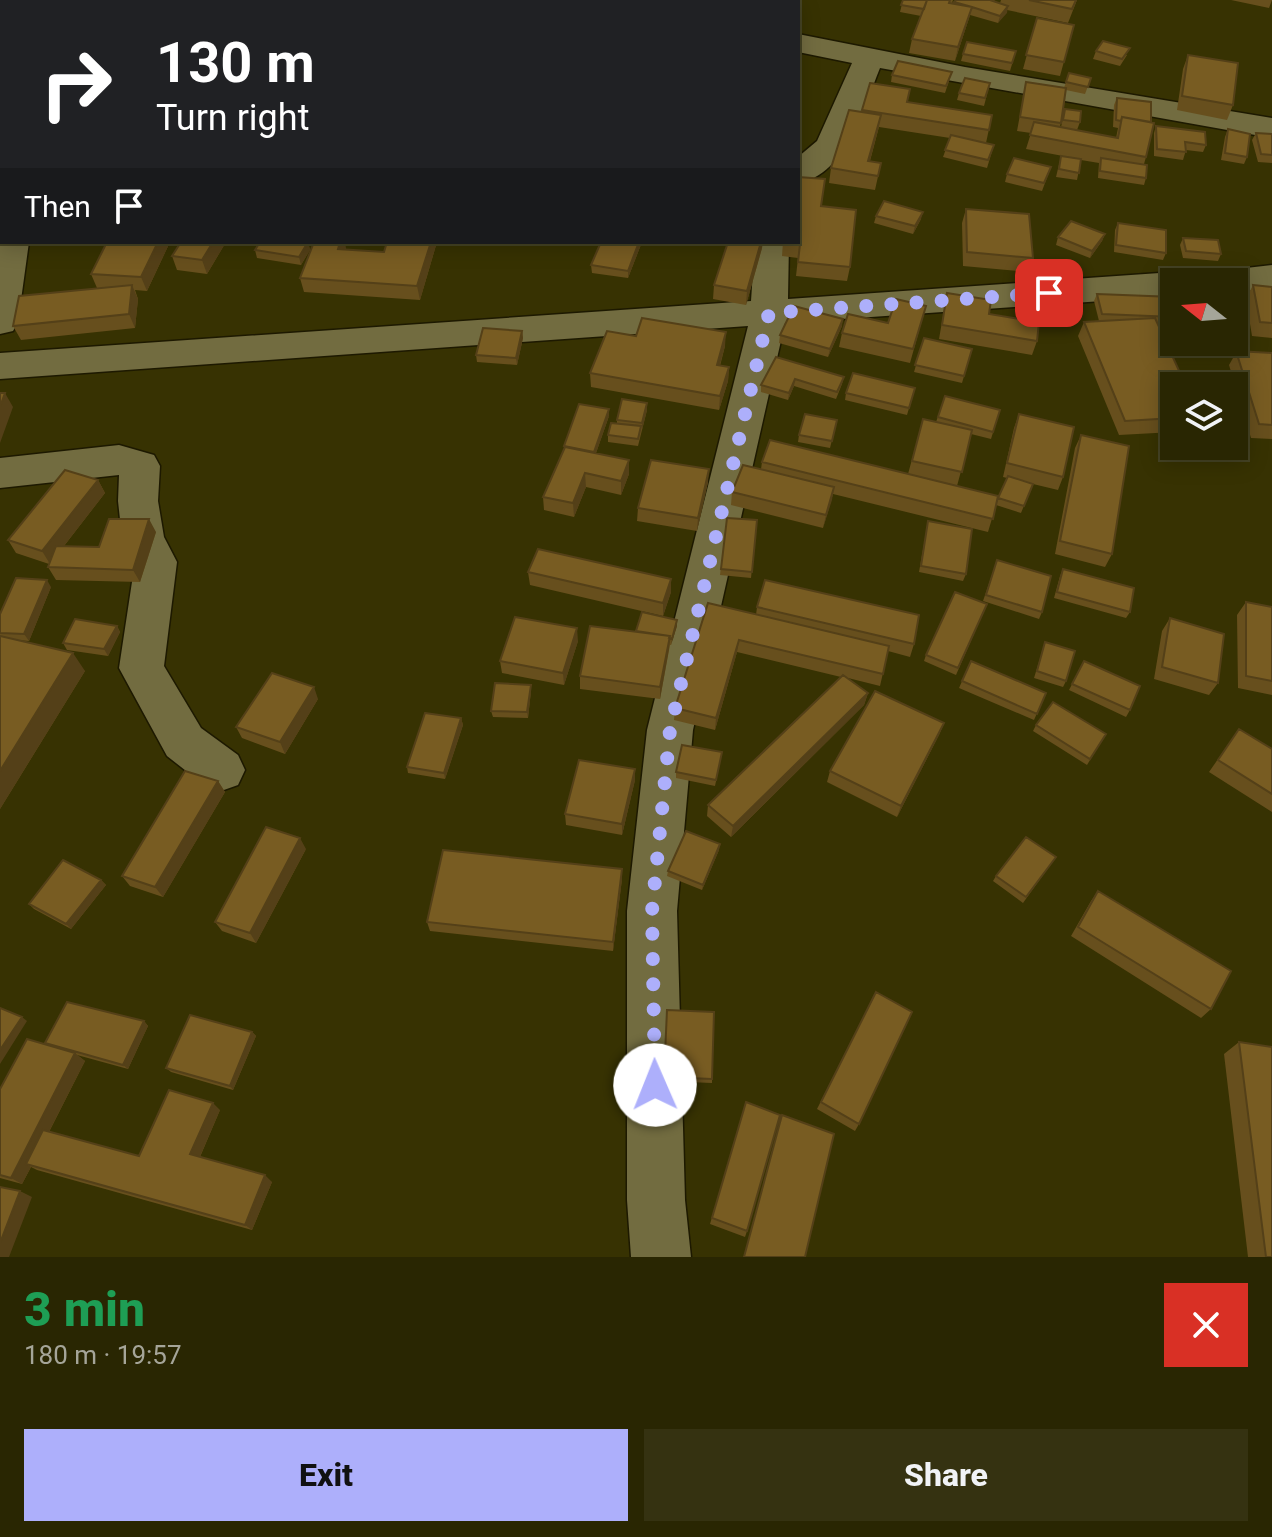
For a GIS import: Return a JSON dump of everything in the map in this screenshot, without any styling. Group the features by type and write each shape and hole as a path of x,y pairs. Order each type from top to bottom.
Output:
{"street":[{"path":"800,43 1272,128"},
{"path":"800,172 831,146 870,57"},
{"path":"0,322 12,244"},
{"path":"661,1257 656,1200 652,911 670,730 769,313 772,244"},
{"path":"1248,279 1272,277"},
{"path":"0,366 1160,285"},
{"path":"0,473 119,460 140,466 138,501 143,538 156,562 141,668 184,742 221,770"}],"building":[{"path":"903,0 927,0 924,9 901,5"},
{"path":"927,0 950,0 949,3 972,7 958,47 912,39"},
{"path":"990,0 1008,6 1000,16 954,2"},
{"path":"1029,0 1076,0 1072,9"},
{"path":"1037,18 1074,25 1064,62 1026,55"},
{"path":"1103,41 1130,48 1122,59 1096,51"},
{"path":"967,42 1016,51 1012,63 963,54"},
{"path":"1188,55 1238,63 1233,105 1182,96"},
{"path":"898,61 952,72 946,86 892,75"},
{"path":"1069,73 1091,78 1088,87 1066,82"},
{"path":"965,78 990,83 985,98 959,93"},
{"path":"1026,82 1066,88 1061,123 1020,117"},
{"path":"870,83 910,89 907,102 992,115 989,130 862,110"},
{"path":"1117,98 1151,102 1151,122 1122,117 1121,121 1116,120"},
{"path":"1065,109 1081,111 1080,122 1063,120"},
{"path":"849,110 881,115 868,161 881,163 878,176 831,168"},
{"path":"1122,117 1154,123 1146,157 1030,135 1034,122 1118,138"},
{"path":"1156,126 1205,132 1206,145 1185,142 1186,152 1157,149"},
{"path":"1228,129 1250,134 1247,157 1225,153"},
{"path":"1256,133 1272,134 1272,155 1261,154"},
{"path":"951,135 994,145 988,160 945,150"},
{"path":"1061,156 1081,159 1079,173 1059,169"},
{"path":"1014,158 1051,167 1044,183 1007,174"},
{"path":"1101,158 1147,165 1146,178 1100,171"},
{"path":"800,177 825,179 821,206 856,210 850,267 798,262"},
{"path":"884,201 923,212 915,226 876,216"},
{"path":"966,209 1029,214 1033,258 967,252"},
{"path":"1071,221 1105,234 1092,251 1058,237"},
{"path":"1118,223 1166,230 1166,253 1116,245"},
{"path":"1183,238 1218,240 1221,254 1186,251"},
{"path":"106,244 157,244 141,277 91,274"},
{"path":"180,244 212,244 202,260 172,256"},
{"path":"259,244 307,244 299,257 255,250"},
{"path":"313,244 339,244 338,249 384,252 386,244 430,244 417,286 300,278"},
{"path":"600,244 638,244 628,271 591,265"},
{"path":"727,244 760,244 747,291 714,285"},
{"path":"132,285 129,314 13,326 19,296"},
{"path":"1253,285 1272,287 1272,323 1260,322"},
{"path":"947,293 991,300 989,314 1039,322 1037,341 942,325"},
{"path":"1097,294 1160,296 1160,316 1102,314"},
{"path":"896,299 926,306 913,349 842,333 848,314 888,323"},
{"path":"794,306 843,319 830,349 780,335"},
{"path":"642,318 726,332 717,365 729,367 720,396 590,373 607,331 636,336"},
{"path":"1155,318 1160,329 1160,356 1172,356 1180,372 1160,372 1160,419 1125,421 1084,322"},
{"path":"483,328 522,331 516,358 476,355"},
{"path":"924,338 972,349 964,376 915,365"},
{"path":"1248,352 1272,353 1272,425 1259,424 1248,389 1248,372 1243,372 1238,356 1248,356"},
{"path":"776,357 844,377 837,392 795,379 789,393 761,385"},
{"path":"853,373 915,388 909,408 846,393"},
{"path":"945,396 1000,410 993,432 938,417"},
{"path":"622,399 647,403 642,423 617,420"},
{"path":"579,404 609,409 594,452 564,446"},
{"path":"805,414 837,420 832,441 799,435"},
{"path":"1019,414 1074,427 1063,477 1007,463"},
{"path":"923,419 972,430 962,472 912,461"},
{"path":"611,423 641,426 638,439 608,435"},
{"path":"1081,435 1129,446 1112,554 1060,541"},
{"path":"770,440 998,496 993,519 762,462"},
{"path":"565,447 629,460 621,481 585,473 573,503 543,497"},
{"path":"651,460 709,469 698,518 638,508"},
{"path":"743,465 834,487 826,515 732,492"},
{"path":"65,470 98,480 42,551 8,540"},
{"path":"1008,476 1033,484 1024,506 998,498"},
{"path":"727,518 757,520 752,572 721,569"},
{"path":"109,519 149,519 133,570 48,567 56,546 99,547"},
{"path":"928,521 972,529 966,574 921,566"},
{"path":"538,549 671,579 663,603 528,572"},
{"path":"997,560 1051,576 1042,612 986,595"},
{"path":"1063,569 1134,588 1130,612 1057,592"},
{"path":"16,578 47,580 24,634 0,633 0,614"},
{"path":"765,580 919,615 914,644 757,607"},
{"path":"955,592 987,604 958,668 926,655"},
{"path":"1246,602 1272,607 1272,681 1246,676"},
{"path":"708,603 889,646 883,674 739,640 716,718 675,708"},
{"path":"642,612 677,620 672,639 670,636 636,631"},
{"path":"515,617 577,628 563,673 500,661"},
{"path":"1170,618 1224,634 1218,683 1162,667"},
{"path":"75,619 117,626 104,649 63,643"},
{"path":"590,626 670,636 660,687 580,676"},
{"path":"0,636 73,653 0,771"},
{"path":"1045,642 1075,651 1066,681 1037,671"},
{"path":"971,661 1046,693 1037,714 962,681"},
{"path":"1084,661 1140,686 1130,710 1072,684"},
{"path":"272,673 314,687 280,742 236,727"},
{"path":"843,675 868,693 733,826 708,805"},
{"path":"495,683 531,685 527,712 491,711"},
{"path":"875,691 944,723 901,806 830,771"},
{"path":"1053,702 1106,734 1090,759 1036,725"},
{"path":"425,713 461,718 444,773 407,767"},
{"path":"1239,729 1272,749 1272,794 1218,760"},
{"path":"682,745 722,752 716,780 676,772"},
{"path":"579,760 635,769 622,824 565,814"},
{"path":"185,771 218,781 155,887 122,876"},
{"path":"266,827 300,838 250,933 215,922"},
{"path":"686,831 720,844 703,885 668,871"},
{"path":"1026,837 1056,857 1026,897 996,876"},
{"path":"443,850 622,869 613,942 427,922"},
{"path":"63,860 101,880 66,924 29,904"},
{"path":"1098,891 1231,971 1211,1009 1078,927"},
{"path":"876,992 912,1012 859,1124 821,1102"},
{"path":"67,1002 144,1021 123,1065 45,1043"},
{"path":"0,1008 22,1017 0,1050"},
{"path":"667,1010 714,1012 712,1079 664,1077"},
{"path":"190,1015 252,1032 230,1086 166,1068"},
{"path":"27,1039 75,1053 11,1178 0,1175 0,1089"},
{"path":"1239,1042 1272,1047 1272,1257 1266,1257"},
{"path":"169,1090 213,1103 190,1154 265,1175 245,1225 26,1164 43,1130 139,1156"},
{"path":"746,1102 780,1115 747,1231 712,1218"},
{"path":"782,1115 834,1134 805,1257 744,1257"},
{"path":"0,1187 20,1191 0,1243"}],"route":[{"path":"655,1085 652,911 670,730 769,313 1049,293"}]}
